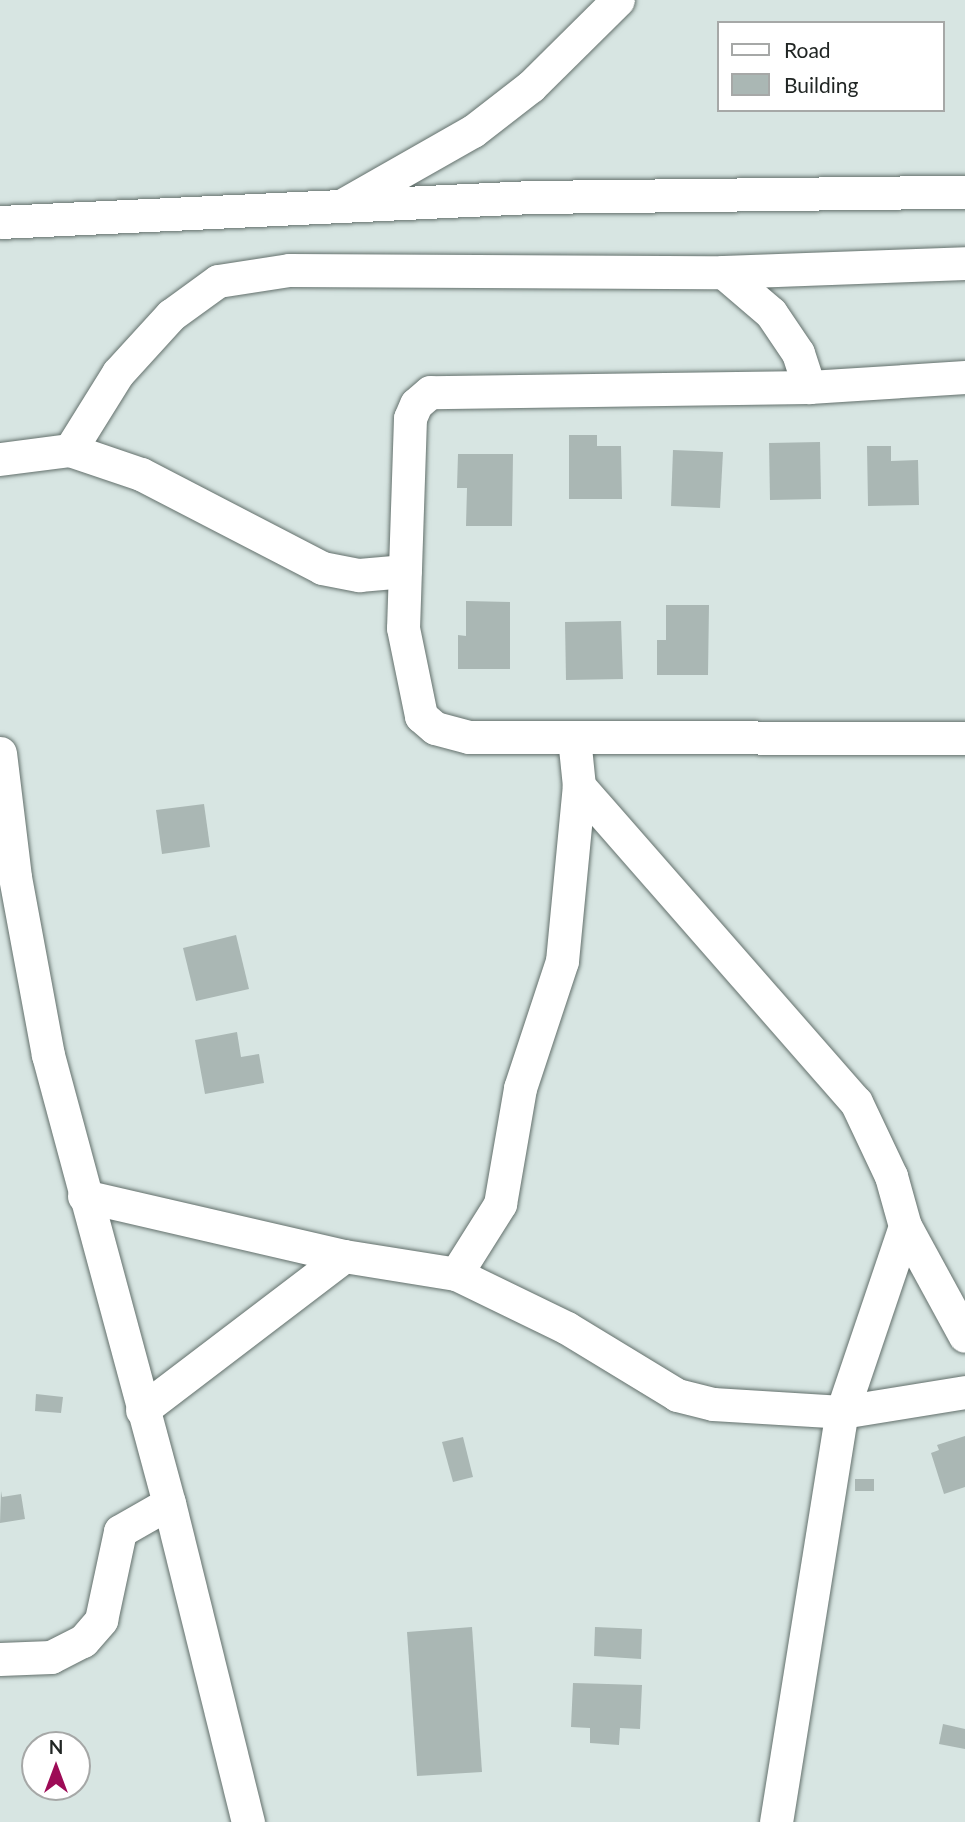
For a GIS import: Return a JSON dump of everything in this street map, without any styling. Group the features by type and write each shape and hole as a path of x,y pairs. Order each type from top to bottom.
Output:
{"street":[{"path":"338,208 473,131 531,86 618,0"},
{"path":"0,222 533,197 965,192"},
{"path":"70,450 118,373 171,315 218,281 289,270 723,272 965,263"},
{"path":"723,272 771,313 798,353 809,387"},
{"path":"960,374 809,387 430,392 416,404 410,418 403,628 421,716 435,728 469,737 965,738"},
{"path":"0,459 70,450 141,474 322,568 359,575 405,571"},
{"path":"456,1274 500,1204 520,1087 562,961 579,786 574,738"},
{"path":"0,753 33,979 84,1196 169,1503 248,1822"},
{"path":"579,786 856,1102 891,1176 905,1226 965,1336"},
{"path":"84,1196 344,1256 456,1274 567,1328 677,1395 713,1404 842,1412 965,1392"},
{"path":"776,1822 842,1412 905,1226"},
{"path":"142,1410 344,1256"},
{"path":"0,1659 51,1657 83,1641 101,1620 120,1531 169,1503"}],"building":[{"path":"569,435 597,435 597,446 621,446 622,499 569,499"},
{"path":"820,442 821,499 770,500 769,443"},
{"path":"867,446 891,446 891,461 918,460 919,505 868,506"},
{"path":"673,450 723,452 720,508 671,506"},
{"path":"458,454 513,454 512,526 466,526 467,488 457,488"},
{"path":"466,601 510,602 510,669 458,669 458,635 466,636"},
{"path":"666,605 709,605 708,675 657,675 657,640 666,640"},
{"path":"621,621 623,679 566,680 565,622"},
{"path":"204,804 210,847 162,854 156,810"},
{"path":"236,935 249,989 196,1001 183,948"},
{"path":"237,1032 241,1057 259,1054 264,1083 205,1094 195,1040"},
{"path":"36,1394 63,1397 61,1413 35,1411"},
{"path":"965,1436 965,1487 944,1494 931,1453 939,1450 937,1445"},
{"path":"463,1437 473,1477 453,1482 442,1442"},
{"path":"855,1479 874,1479 874,1491 855,1491"},
{"path":"1,1491 2,1497 21,1494 25,1519 0,1523"},
{"path":"472,1627 482,1772 417,1776 407,1632"},
{"path":"595,1627 642,1629 641,1659 594,1656"},
{"path":"573,1683 642,1685 640,1729 620,1728 619,1745 590,1743 590,1728 571,1727"},
{"path":"943,1724 965,1729 965,1749 939,1744"}]}
